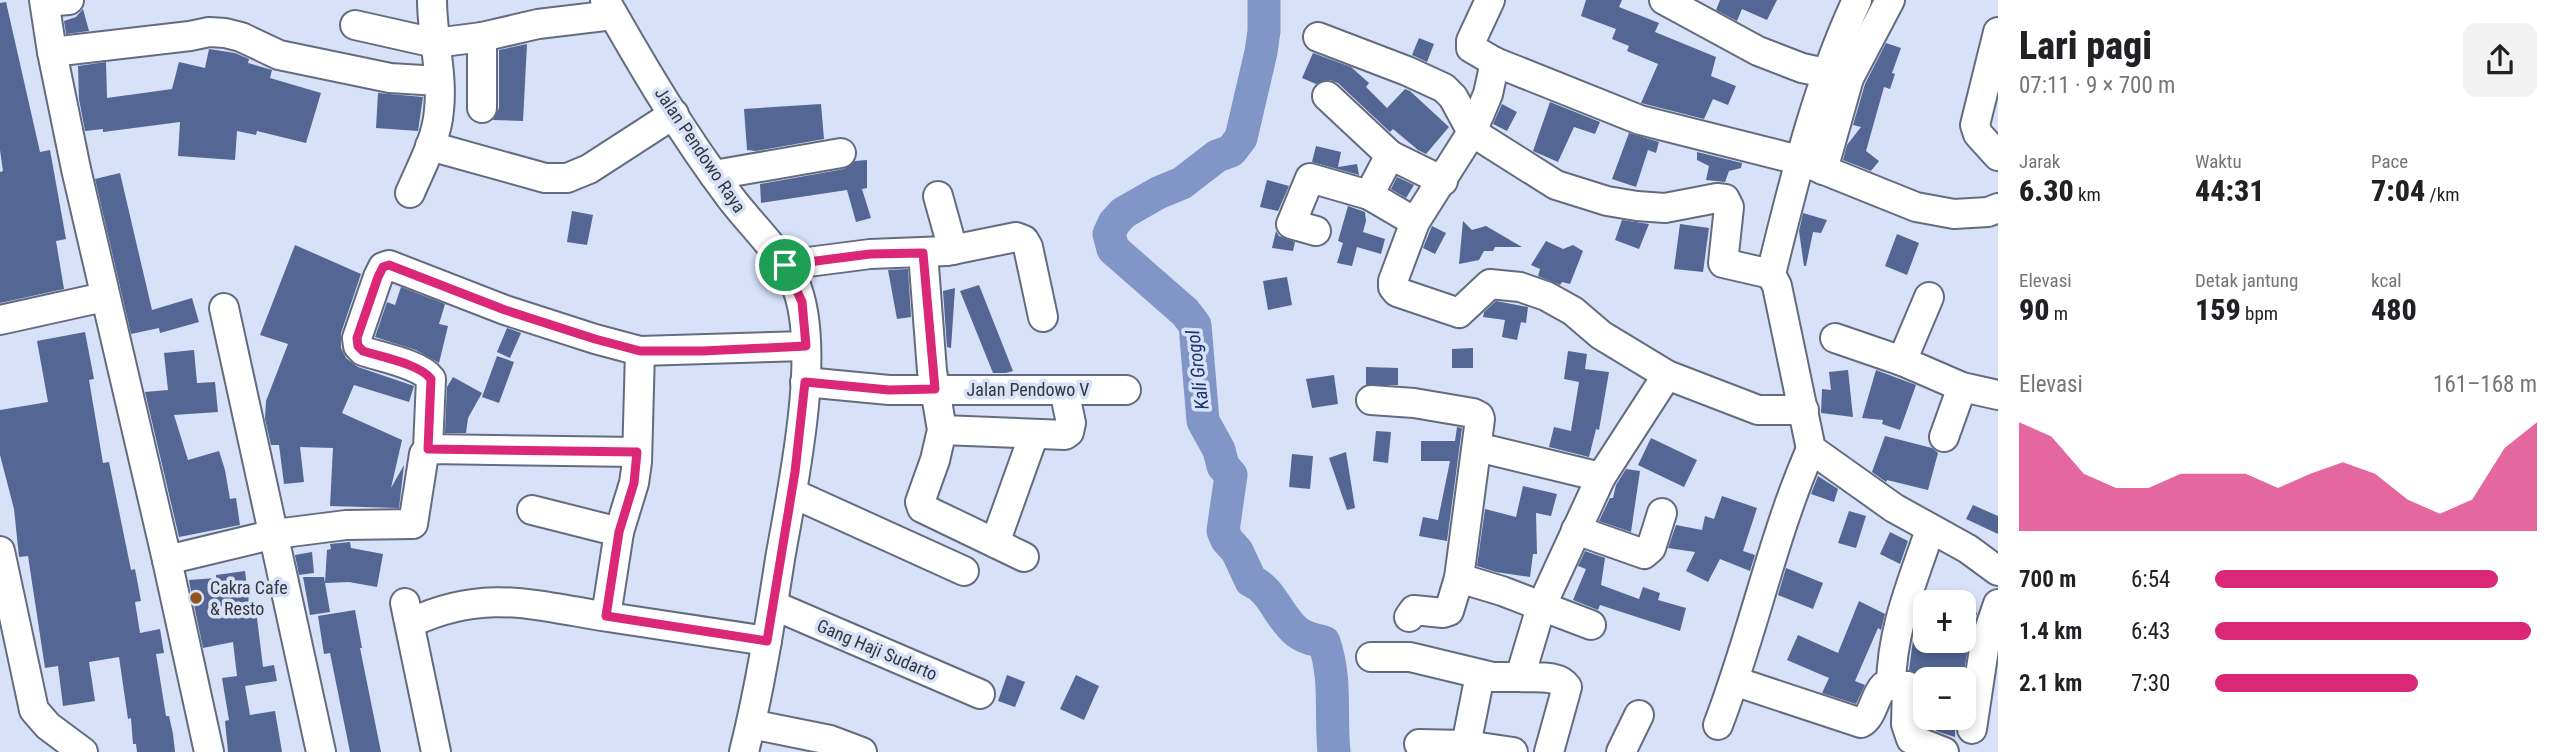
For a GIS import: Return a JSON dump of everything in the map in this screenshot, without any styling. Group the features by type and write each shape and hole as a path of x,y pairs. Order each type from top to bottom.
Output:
{"street":[{"path":"410,193 437,127 440,109 432,0"},
{"path":"1490,0 1470,45 1474,51 1495,62 1640,120 1811,165 1870,190 1934,212 1965,214 1998,208"},
{"path":"1718,725 1795,487 1811,449 1777,286 1771,274 1811,165 1857,0"},
{"path":"1837,76 1890,0"},
{"path":"53,1 52,52 104,297 167,560 209,752"},
{"path":"1676,4 1758,51 1802,68 1837,76"},
{"path":"355,25 435,43 482,37 609,8"},
{"name":"Jalan Pendowo Raya","path":"609,8 714,175 785,265 802,302 806,346 805,382 792,494 767,641 744,752"},
{"path":"52,52 209,32 241,37 279,55 390,78 439,81"},
{"path":"1998,32 1975,125 1978,134 1998,156"},
{"path":"482,37 482,108"},
{"path":"1318,37 1407,71 1444,89 1453,97 1472,132 1556,185 1607,201 1665,208 1717,198 1725,199 1730,207 1723,263 1771,274"},
{"path":"1495,62 1488,94 1472,132 1415,222 1392,281 1397,292 1459,313 1490,284 1520,287 1573,310 1601,335 1667,375 1759,410 1804,410"},
{"path":"1327,96 1390,155 1443,181"},
{"path":"430,146 545,178 567,178 589,169 674,114"},
{"path":"714,175 841,153"},
{"path":"1369,195 1390,155"},
{"path":"1316,231 1291,225 1309,179 1369,195 1415,222"},
{"path":"938,197 953,250"},
{"path":"785,265 870,254 953,250 1016,237 1024,240 1028,247 1043,317"},
{"path":"923,253 935,389 942,430 920,502 922,508 1024,557"},
{"path":"167,560 275,534 346,525 413,524 424,454 428,449 431,379 428,374 414,367 363,351 358,346 357,338 383,267 397,267 505,310 640,351 806,346"},
{"path":"0,320 104,297"},
{"path":"1902,360 1929,297"},
{"path":"224,308 321,752"},
{"path":"1835,338 1902,360 1962,387 1998,395"},
{"path":"606,616 619,532 634,483 640,351"},
{"path":"1520,677 1541,607 1601,477 1667,375"},
{"name":"Jalan Pendowo V","path":"805,382 889,390 1126,390"},
{"path":"1944,437 1962,387"},
{"path":"942,430 1060,436 1069,432 1071,423 1064,390"},
{"path":"1371,400 1414,403 1476,414 1480,422 1459,578 1449,611 1414,611 1409,617"},
{"path":"995,543 1034,434"},
{"path":"1477,447 1601,477"},
{"path":"428,449 637,452"},
{"path":"1811,449 1857,484 1930,530 1968,549 1998,571"},
{"path":"792,494 964,571"},
{"path":"532,510 619,532"},
{"path":"1577,530 1644,554 1651,548 1662,513"},
{"path":"1930,530 1897,627 1892,655 1908,688 1906,724 1911,739 1944,752"},
{"path":"0,551 34,710 48,726 83,752"},
{"path":"1459,578 1503,591 1591,625"},
{"path":"436,752 408,613 473,602 517,601 767,641"},
{"path":"1977,716 1985,642 1998,604"},
{"name":"Gang Haji Sudarto","path":"773,605 980,695"},
{"path":"1371,657 1410,657 1480,675 1557,678 1567,687 1549,752"},
{"path":"1466,745 1480,675"},
{"path":"1734,681 1861,723 1867,720 1881,688 1908,688"},
{"path":"1621,752 1639,715"},
{"path":"751,724 830,740 862,752"},
{"path":"1419,744 1466,745 1513,752"}],"building":[{"path":"1586,0 1622,0 1619,7 1659,23 1655,32 1716,57 1711,76 1736,86 1728,105 1713,99 1704,119 1641,103 1658,64 1627,51 1629,46 1612,39 1616,29 1581,16"},
{"path":"1720,0 1777,0 1767,20 1742,9 1737,21 1716,10"},
{"path":"6,2 40,152 50,150 66,239 56,241 64,289 0,303 0,172 3,171 0,150 0,3"},
{"path":"83,9 89,31 66,34 64,21 76,17"},
{"path":"1419,38 1434,44 1427,62 1412,55"},
{"path":"1886,43 1901,48 1892,73 1895,74 1890,89 1884,87 1866,151 1879,161 1871,171 1843,160 1847,145 1861,127 1853,125 1865,84"},
{"path":"527,44 523,121 493,120 499,108 499,50"},
{"path":"209,49 235,53 249,59 248,63 272,70 270,78 321,93 306,143 257,131 256,135 237,131 235,160 178,156 180,122 103,132 103,129 85,131 79,99 78,66 106,62 107,98 172,89 179,62 205,68"},
{"path":"1313,53 1351,67 1369,83 1366,87 1387,108 1405,89 1410,91 1449,127 1426,154 1418,150 1393,129 1390,132 1338,83 1330,80 1316,84 1302,78"},
{"path":"378,93 423,97 418,131 376,128"},
{"path":"1550,102 1600,122 1595,134 1574,127 1558,162 1533,151"},
{"path":"821,104 824,139 756,151 747,150 744,109"},
{"path":"1502,104 1517,112 1507,131 1493,124"},
{"path":"1629,133 1659,142 1656,153 1648,150 1636,187 1612,179"},
{"path":"1316,146 1341,152 1338,167 1357,164 1359,175 1312,162"},
{"path":"1697,152 1742,163 1741,168 1729,171 1725,182 1706,180 1709,166 1697,160"},
{"path":"867,160 867,188 862,189 871,218 856,222 847,190 761,203 760,184 844,169 855,161"},
{"path":"120,173 152,310 192,298 199,322 160,333 159,328 131,334 95,179"},
{"path":"1397,177 1414,185 1406,198 1391,189"},
{"path":"1267,180 1289,186 1278,211 1260,207"},
{"path":"1348,206 1365,212 1363,232 1385,239 1381,254 1357,247 1352,266 1337,263 1343,243 1338,241"},
{"path":"572,211 593,215 587,245 567,242"},
{"path":"1803,213 1827,220 1821,233 1813,232 1806,266 1799,231"},
{"path":"1622,220 1649,224 1639,249 1615,240"},
{"path":"1463,221 1472,230 1486,226 1522,247 1495,247 1493,251 1484,251 1479,260 1459,264"},
{"path":"1680,224 1709,228 1703,272 1674,269"},
{"path":"1432,226 1446,233 1435,254 1423,248"},
{"path":"1276,231 1279,236 1295,242 1293,251 1272,248"},
{"path":"1897,234 1919,243 1907,275 1885,266"},
{"path":"1546,241 1563,249 1573,245 1583,251 1570,284 1562,282 1560,285 1538,276 1540,269 1531,265"},
{"path":"295,245 361,274 341,333 341,348 346,358 358,367 414,386 409,402 354,385 342,413 402,440 391,488 404,465 399,508 330,506 333,448 300,447 304,482 284,484 279,445 271,445 265,419 266,401 288,344 260,335"},
{"path":"908,269 911,317 897,319 888,270"},
{"path":"1287,277 1292,305 1268,310 1263,281"},
{"path":"979,285 1013,371 993,373 960,291"},
{"path":"401,287 445,304 439,324 448,326 439,363 416,350 375,337 387,302 395,305"},
{"path":"955,288 951,348 947,347 943,291"},
{"path":"1496,301 1528,307 1526,323 1521,322 1517,340 1502,337 1505,320 1483,317 1484,312"},
{"path":"507,328 521,333 510,358 497,352"},
{"path":"85,332 94,379 89,380 103,463 109,462 131,570 135,569 141,601 135,602 140,633 160,629 164,653 156,654 175,752 137,752 136,744 133,744 131,718 128,719 119,657 89,662 95,701 63,706 58,666 45,668 28,556 19,557 14,509 0,455 0,410 48,402 37,341"},
{"path":"1473,348 1473,368 1452,368 1452,349"},
{"path":"194,350 197,383 215,382 218,412 174,415 188,460 219,451 230,499 236,498 240,525 179,537 145,392 168,390 164,353"},
{"path":"1568,351 1587,354 1585,369 1609,372 1599,430 1596,429 1589,457 1549,447 1554,427 1571,431 1579,382 1564,379"},
{"path":"497,356 514,362 499,403 482,397"},
{"path":"1366,367 1398,368 1398,385 1366,385"},
{"path":"1848,370 1853,417 1821,413 1822,389 1831,390 1829,372"},
{"path":"1876,370 1916,385 1900,430 1882,424 1883,420 1862,418"},
{"path":"1334,375 1338,404 1312,408 1306,379"},
{"path":"453,377 482,393 468,418 466,433 445,433 447,387"},
{"path":"1457,427 1462,428 1447,541 1419,536 1423,517 1438,520 1450,461 1421,461 1421,441 1455,441"},
{"path":"1376,431 1391,432 1388,463 1373,461"},
{"path":"1885,436 1932,448 1938,453 1928,490 1887,480 1886,482 1872,472"},
{"path":"1651,438 1697,460 1684,487 1638,465"},
{"path":"1346,452 1355,508 1347,510 1329,458"},
{"path":"1292,454 1313,456 1310,489 1289,487"},
{"path":"1626,469 1640,471 1631,532 1599,521"},
{"path":"1818,476 1838,489 1834,502 1811,494"},
{"path":"1523,486 1557,494 1551,516 1536,513 1537,554 1533,554 1530,577 1477,566 1485,509 1516,517"},
{"path":"1722,496 1757,508 1743,551 1755,555 1750,571 1720,559 1708,582 1686,571 1695,552 1668,548 1676,525 1702,530 1705,516 1714,519"},
{"path":"1973,505 1998,516 1998,534 1966,519"},
{"path":"1849,511 1866,516 1856,548 1838,543"},
{"path":"1890,532 1908,541 1900,564 1880,554"},
{"path":"350,542 351,548 383,554 377,587 349,582 325,583 327,550 331,549 330,544"},
{"path":"1585,551 1605,558 1601,585 1639,599 1643,587 1660,593 1658,600 1686,608 1680,631 1600,605 1598,610 1573,600 1586,569 1578,566"},
{"path":"312,552 314,573 299,575 295,555"},
{"path":"1786,568 1823,583 1813,609 1778,595"},
{"path":"245,571 250,610 256,610 263,667 274,665 277,681 245,686 250,715 275,711 282,752 228,752 225,721 229,720 222,678 237,676 233,642 203,648 190,586 189,580 216,578 216,575"},
{"path":"303,577 324,577 330,612 310,615"},
{"path":"1859,601 1885,614 1881,630 1878,628 1855,681 1865,685 1856,704 1822,693 1829,678 1787,660 1798,635 1838,653"},
{"path":"355,610 381,752 350,752 330,653 324,654 318,616"},
{"path":"1913,640 1913,653 1967,653 1965,667 1913,667 1913,672 1909,670"},
{"path":"1007,675 1025,682 1015,707 998,701"},
{"path":"1076,675 1099,686 1084,720 1060,709"},
{"path":"1955,730 1955,737 1936,731"}],"waterway":[{"name":"Kali Grogol","path":"1264,0 1261,52 1241,138 1231,151 1217,156 1182,183 1123,213 1109,234 1113,249 1185,312 1195,325 1203,421 1219,450 1223,466 1231,475 1223,531 1237,551 1251,581 1265,591 1290,626 1303,636 1324,642 1332,684 1334,752"}],"place":[{"name":"Cakra Cafe & Resto","path":"196,598"}],"route":[{"path":"923,253 935,389 889,390 805,382 795,472 767,641 606,616 619,532 634,483 637,452 428,449 432,385 428,374 363,351 358,346 357,338 378,277 383,267 389,265 505,310 640,351 806,346 802,302 785,265 870,254 923,253"}]}
